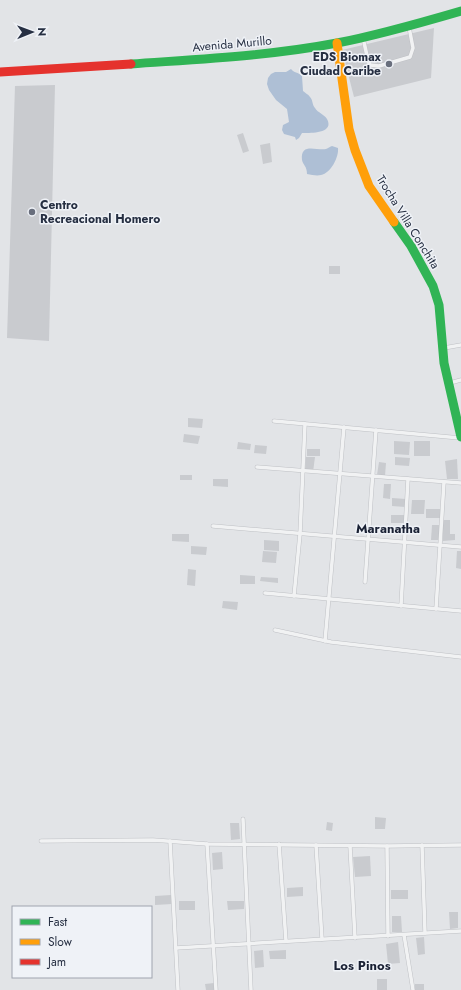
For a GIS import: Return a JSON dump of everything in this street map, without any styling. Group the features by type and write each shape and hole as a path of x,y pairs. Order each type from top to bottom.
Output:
{"main road":[{"name":"Avenida Murillo","path":"0,72 248,56 337,43 409,26 461,11"},
{"name":"Trocha Villa Conchita","path":"337,43 349,129 355,150 369,186 410,246 433,286 439,305 444,363 460,424 461,438"}],"lane":[{"path":"363,37 370,65 379,66 410,57 413,48 409,26"},
{"path":"443,349 461,345"},
{"path":"449,383 461,380"},
{"path":"274,421 461,438"},
{"path":"294,596 300,534 305,424"},
{"path":"325,641 344,427"},
{"path":"365,582 376,430"},
{"path":"256,467 461,483"},
{"path":"401,606 408,479"},
{"path":"436,609 444,482"},
{"path":"213,526 461,547"},
{"path":"265,593 461,611"},
{"path":"275,630 325,641 461,657"},
{"path":"242,819 251,990"},
{"path":"41,841 170,841 207,844 350,846 461,845"},
{"path":"170,841 178,990"},
{"path":"207,844 216,990"},
{"path":"280,844 286,941"},
{"path":"316,845 322,939"},
{"path":"422,845 425,933"},
{"path":"350,846 355,938"},
{"path":"387,846 388,936"},
{"path":"176,948 461,931"},
{"path":"404,935 413,990"}],"water":[{"path":"291,69 302,76 303,91 311,98 314,107 326,117 329,124 327,128 320,132 302,133 296,140 295,137 284,134 282,130 283,125 289,122 287,109 276,100 267,84 268,78 271,74 275,72 286,72"},
{"path":"332,146 338,148 338,152 336,160 331,168 325,174 321,175 307,174 302,160 302,154 304,151 310,148 326,149"}],"building":[{"name":"EDS Biomax Ciudad Caribe","path":"434,28 431,78 354,97 342,50"},
{"name":"Centro Recreacional Homero","path":"55,85 49,341 7,338 15,86"},
{"path":"243,133 249,151 243,153 237,135"},
{"path":"270,143 272,162 263,164 260,145"},
{"path":"329,266 340,266 340,274 329,274"},
{"path":"188,418 203,419 202,428 188,427"},
{"path":"184,434 200,436 198,444 183,442"},
{"path":"394,441 410,442 409,455 394,454"},
{"path":"414,441 430,441 430,456 414,456"},
{"path":"238,442 251,444 250,450 237,449"},
{"path":"255,445 267,446 266,454 254,453"},
{"path":"307,449 320,449 320,456 307,456"},
{"path":"306,457 315,457 313,472 305,471"},
{"path":"395,457 410,458 409,466 395,465"},
{"path":"457,459 458,479 447,479 445,461"},
{"path":"379,462 386,463 385,476 377,475"},
{"path":"180,475 192,475 192,480 180,480"},
{"path":"213,479 228,479 228,487 213,486"},
{"path":"384,484 391,484 390,499 383,498"},
{"path":"392,498 406,499 405,507 392,506"},
{"path":"412,500 425,500 424,514 411,514"},
{"path":"426,509 441,509 440,518 426,518"},
{"path":"391,515 405,515 405,523 391,523"},
{"path":"442,520 450,520 450,534 455,534 455,540 443,541"},
{"path":"432,525 440,525 439,540 431,540"},
{"path":"172,534 189,534 189,542 172,541"},
{"path":"264,540 279,541 279,551 264,550"},
{"path":"191,546 207,547 206,555 191,554"},
{"path":"263,551 277,552 276,563 262,562"},
{"path":"457,551 461,551 461,569 456,568"},
{"path":"188,569 196,570 195,586 187,585"},
{"path":"240,575 255,576 255,584 240,584"},
{"path":"261,577 278,578 278,583 260,581"},
{"path":"223,601 238,602 237,610 222,608"},
{"path":"375,817 386,818 385,829 375,829"},
{"path":"327,822 333,823 332,831 326,830"},
{"path":"230,823 239,823 240,839 231,840"},
{"path":"222,852 223,869 213,870 212,853"},
{"path":"370,856 371,876 355,877 353,857"},
{"path":"303,887 303,896 287,897 287,888"},
{"path":"391,890 408,890 408,899 391,899"},
{"path":"171,895 172,904 155,905 155,896"},
{"path":"179,901 195,901 195,910 179,910"},
{"path":"227,901 244,901 244,909 228,910"},
{"path":"449,912 458,912 458,928 450,929"},
{"path":"392,916 401,916 402,932 392,932"},
{"path":"424,937 425,954 418,955 416,938"},
{"path":"398,942 400,963 388,964 386,944"},
{"path":"263,950 264,967 255,968 254,951"},
{"path":"286,950 286,959 270,959 269,951"},
{"path":"377,979 387,979 387,990 377,990"},
{"path":"214,983 214,990 206,990 205,984"},
{"path":"415,984 424,984 424,990 415,990"}],"traffic: fast":[{"path":"131,64 286,51 337,43 461,11"},
{"path":"394,222 411,246 433,286 439,305 444,363 461,437"}],"traffic: slow":[{"path":"337,43 349,129 355,150 369,186 394,222"}],"traffic: jam":[{"path":"0,72 131,64"}],"place":[{"name":"EDS Biomax Ciudad Caribe","path":"389,64"},
{"name":"Centro Recreacional Homero","path":"32,212"}],"district":[{"name":"Maranatha","path":"388,528"},
{"name":"Los Pinos","path":"362,965"}]}
